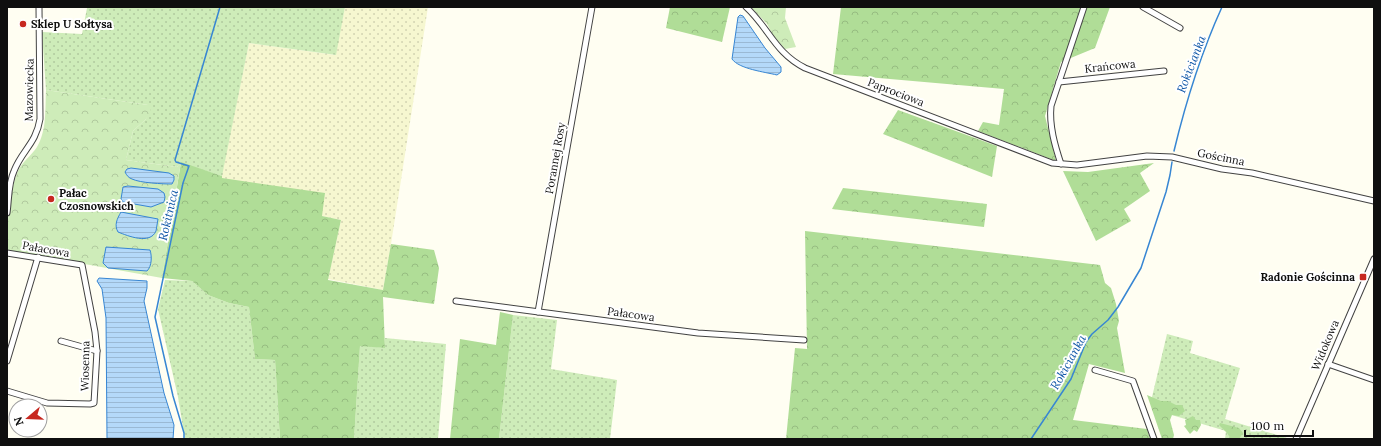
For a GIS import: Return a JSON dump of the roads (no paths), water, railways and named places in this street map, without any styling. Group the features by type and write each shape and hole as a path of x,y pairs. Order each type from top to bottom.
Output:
{"street":[{"name":"Mazowiecka","path":"7,213 11,180 14,171 33,142 39,124 41,111 39,7"},
{"name":"Porannej Rosy","path":"538,312 592,7"},
{"name":"Paprociowa","path":"746,7 758,20 782,52 793,62 805,68 1048,161 1062,164"},
{"path":"1062,164 1050,118 1051,106 1084,7"},
{"path":"1143,7 1180,28"},
{"name":"Krańcowa","path":"1059,82 1164,71"},
{"name":"Gościnna","path":"1062,164 1092,164 1147,156 1172,157 1222,169 1252,173 1374,201"},
{"name":"Pałacowa","path":"7,253 82,265"},
{"path":"7,361 38,257"},
{"name":"Widokowa","path":"1296,439 1374,259"},
{"name":"Wiosenna","path":"7,391 47,403 90,404 94,402 97,351 95,332 82,265"},
{"name":"Pałacowa","path":"456,301 698,333 804,340"},
{"path":"61,341 97,351"},
{"path":"1328,364 1374,380"},
{"path":"1095,370 1133,381 1154,439"}],"water":[{"path":"740,15 743,16 765,48 781,67 781,72 777,75 746,68 732,59 738,17"},
{"path":"131,168 169,173 174,176 174,180 172,184 152,183 136,180 127,176 125,172 127,169"},
{"path":"128,186 158,189 164,193 164,202 151,207 123,202 121,199 123,187"},
{"path":"121,212 158,219 156,231 149,238 144,239 118,232 116,222"},
{"path":"106,247 150,250 151,264 147,271 108,268 103,263"},
{"path":"99,278 147,281 144,301 164,393 174,425 173,439 107,439 106,318 102,289 97,281"}],"waterway":[{"name":"Rokitnica","path":"184,439 184,433 173,396 155,317 183,183 189,166 176,162 175,160 220,7"},
{"name":"Rokicianka","path":"1174,151 1195,78 1207,42 1222,7"},
{"name":"Rokicianka","path":"1031,439 1071,379 1086,342 1092,334 1108,320 1118,307 1141,268 1166,192 1172,162"}],"place":[{"name":"Sklep U Sołtysa","path":"23,24"},
{"name":"Pałac Czosnowskich","path":"51,199"},
{"name":"Radonie Gościnna","path":"1363,277"}]}
